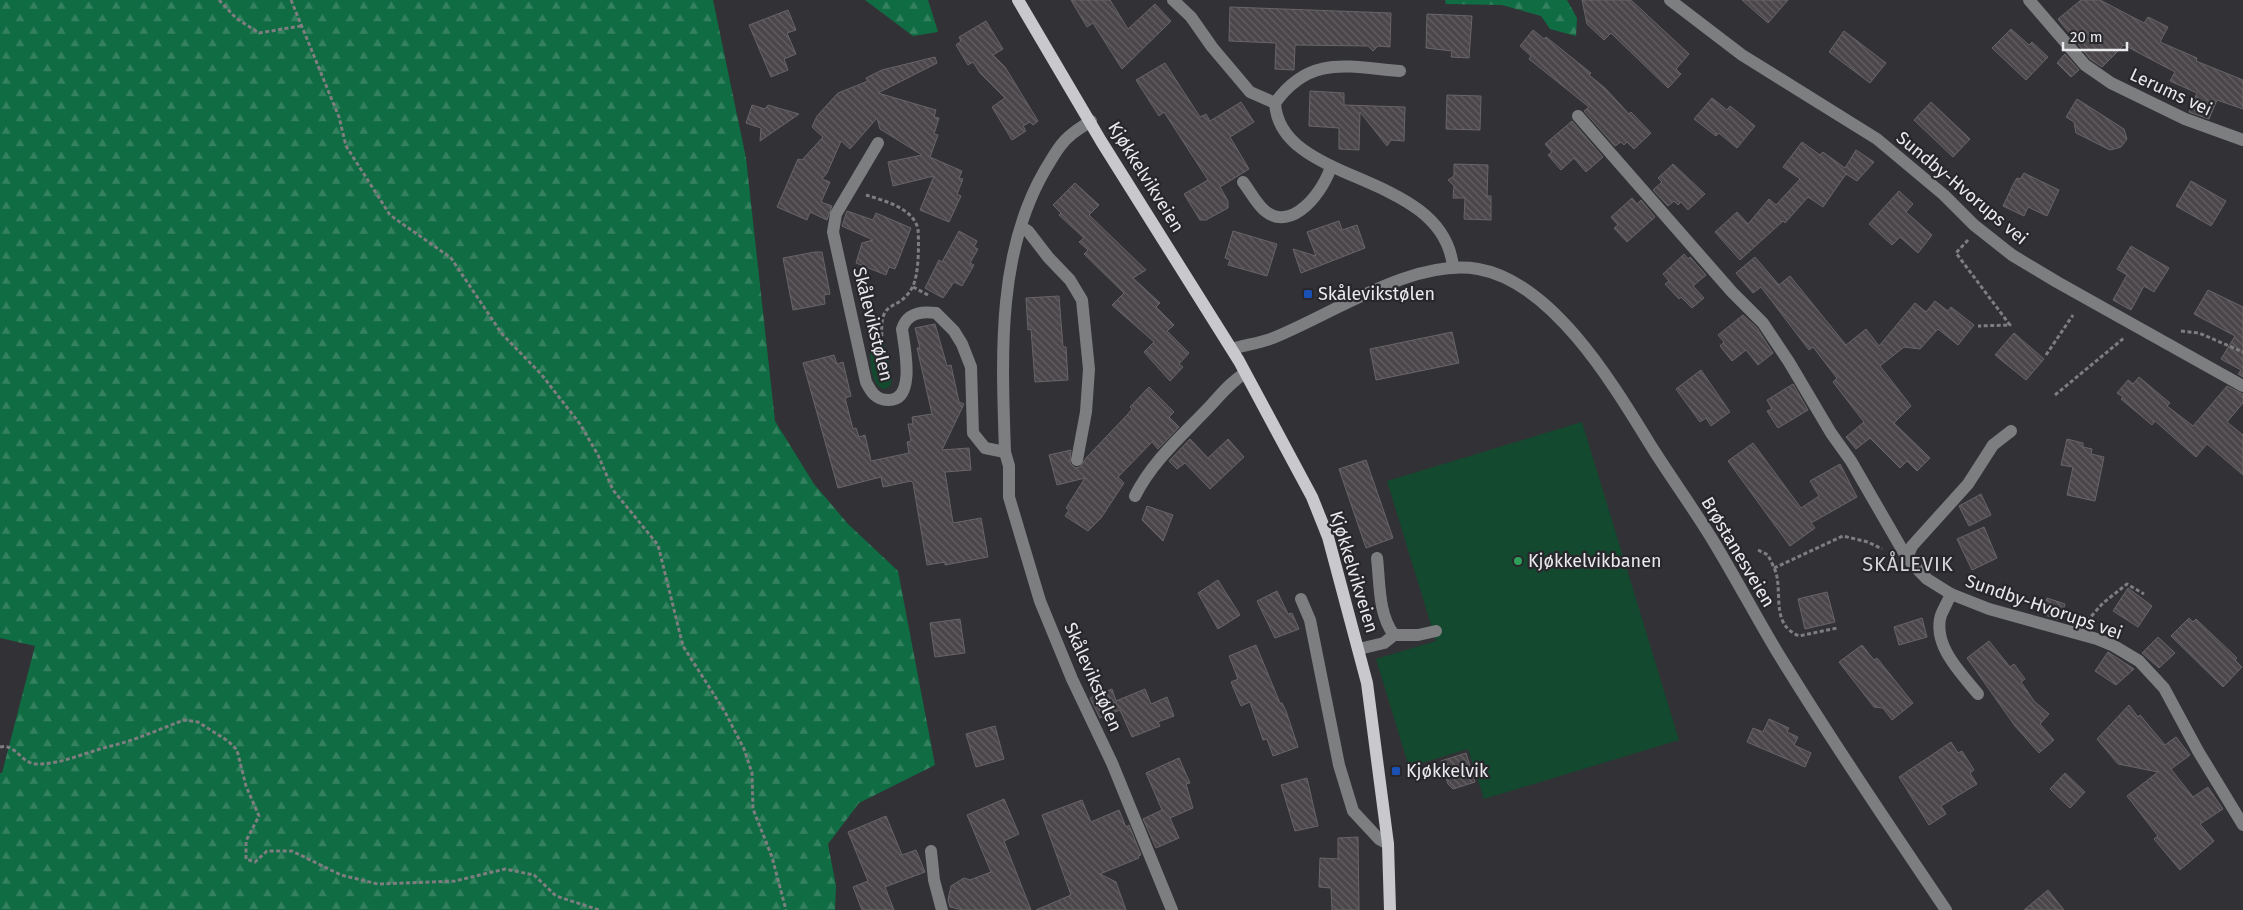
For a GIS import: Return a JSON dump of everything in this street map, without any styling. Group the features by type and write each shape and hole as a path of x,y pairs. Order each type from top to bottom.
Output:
{"main road":[{"name":"Kjøkkelvikveien","path":"1018,0 1232,349 1312,497 1322,521 1328,536 1359,649 1380,772 1388,844 1390,910"}],"street":[{"path":"1173,0 1191,17 1250,92 1276,103"},
{"name":"Sundby-Hvorups vei","path":"1670,0 1742,55 1862,128 1901,158 1978,228 2012,255 2056,282 2243,386"},
{"name":"Lerums vei","path":"2029,0 2085,65 2111,83 2185,119 2243,140"},
{"path":"1400,70 1336,67 1315,69 1298,78 1286,88 1276,103 1276,117 1284,132 1302,148 1331,166 1391,193 1427,216 1448,243 1453,267"},
{"name":"Sundby-Hvorups vei","path":"1578,116 1732,292 1763,323 1789,362 1831,433 1851,461 1907,558 1927,579 1952,594 1988,609 2114,646 2138,661 2164,688 2198,751 2243,825"},
{"name":"Skålevikstølen","path":"1091,121 1071,134 1058,149 1036,186 1021,227 1014,255 1005,321 1003,365 1005,452 1009,466 1010,497 1040,601 1072,679 1112,762 1172,910"},
{"name":"Skålevikstølen","path":"878,143 836,214 833,232 866,382 872,393 881,400 892,400 901,394 907,381 908,370 902,328 904,323 906,319 918,313 936,313 954,331 962,344 971,367 973,433 985,448 1005,452"},
{"path":"1243,182 1265,211 1277,216 1283,216 1301,211 1312,202 1331,166"},
{"path":"1021,227 1028,231 1048,257 1070,280 1082,300 1089,369 1086,412 1077,460"},
{"name":"Brøstanesveien","path":"1232,349 1272,338 1415,275 1453,267 1479,269 1493,274 1514,282 1536,298 1558,319 1606,376 1711,538 1847,763 1946,910"},
{"path":"1135,496 1141,483 1167,449 1214,403 1222,390 1245,372"},
{"path":"1907,558 1912,546 1968,484 1993,445 2012,431"},
{"name":"Kjøkkelvikveien","path":"1377,558 1384,616 1386,625 1394,635"},
{"name":"Sundby-Hvorups vei","path":"1952,594 1941,616 1939,634 1951,661 1978,694"},
{"path":"1301,599 1310,620 1339,765 1353,811 1379,839 1388,844"},
{"name":"Kjøkkelvikveien","path":"1359,649 1384,642 1394,635 1418,635 1436,631"},
{"path":"931,851 934,880 942,910"}],"path":[{"path":"219,0 236,18 259,33 301,26"},
{"path":"292,0 338,117 346,146 390,215 451,258 502,334 542,374 580,424 598,455 613,490 658,545 682,646 725,712 744,749 752,773 753,809 775,866 786,910"},
{"path":"849,191 899,208 914,218 918,230 914,285 908,294 884,312 880,322 882,338"},
{"path":"1978,228 1956,253 2010,325 1978,326"},
{"path":"2046,354 2073,315"},
{"path":"2055,395 2138,327"},
{"path":"2180,331 2198,333 2243,352"},
{"path":"1774,568 1843,536 1868,542 1884,551 1907,558"},
{"path":"1758,550 1768,555 1777,576 1780,618 1785,628 1799,636 1837,628"},
{"path":"2076,634 2103,603 2127,584 2144,594"},
{"path":"0,748 5,746 14,749 26,760 35,764 74,759 184,720 198,722 228,741 237,750 246,786 259,816 244,848 246,859 250,862 255,862 267,851 292,851 341,875 378,884 455,880 505,869 534,875 556,896 599,910"}],"green space":[{"path":"0,0 713,0 746,158 775,421 814,484 848,524 898,571 935,765 859,803 828,844 836,886 835,910 0,910 0,773 2,773 35,646 0,638"},
{"path":"865,0 928,0 938,32 913,36"},
{"path":"1445,0 1567,0 1577,18 1576,36 1550,29 1541,16 1502,5 1446,4"},
{"path":"880,338 883,338 892,379 891,385 886,389 881,388 877,384 871,366 870,347"},
{"name":"Kjøkkelvikbanen","path":"1582,422 1679,740 1484,799 1468,749 1409,767 1376,659 1436,641 1387,481"}],"building":[{"path":"1071,0 1110,0 1128,29 1155,4 1171,21 1122,69 1093,23 1087,27"},
{"path":"1582,0 1631,0 1689,54 1676,69 1681,74 1668,88 1611,33 1604,40 1587,24"},
{"path":"1742,0 1788,0 1768,23"},
{"path":"2081,0 2100,0 2144,23 2148,17 2168,27 2160,42 2197,58 2196,61 2243,80 2243,109 2217,100 2209,119 2189,112 2197,93 2170,81 2175,72 2124,45 2102,67 2090,59 2058,19"},
{"path":"1230,7 1391,13 1390,47 1378,46 1373,51 1368,46 1295,45 1294,70 1275,69 1276,43 1229,41"},
{"path":"788,10 796,30 787,33 796,54 784,59 788,70 771,77 749,25"},
{"path":"1427,14 1472,16 1469,58 1451,57 1452,51 1426,48"},
{"path":"986,21 1003,49 993,55 1005,67 1038,121 1033,125 1030,122 1023,126 1026,131 1012,140 992,107 1005,98 980,73 973,62 968,65 956,45 961,41 959,37"},
{"path":"2011,29 2029,45 2032,42 2048,57 2026,80 1992,48"},
{"path":"1533,30 1544,39 1546,37 1591,73 1589,75 1605,88 1629,114 1631,112 1651,133 1634,149 1627,142 1624,145 1621,142 1615,146 1584,111 1589,107 1529,59 1531,56 1520,46"},
{"path":"1844,31 1886,63 1870,83 1829,52"},
{"path":"2065,54 2079,70 2071,77 2057,63"},
{"path":"935,57 937,63 878,93 936,110 934,117 939,118 934,134 938,135 930,157 962,171 959,178 963,179 957,194 961,196 949,222 920,210 934,176 893,186 888,162 922,155 880,129 877,118 850,149 841,141 827,173 822,179 830,182 821,202 832,206 827,220 810,212 807,220 777,207 798,159 802,160 823,137 812,127 817,116 838,93 868,81 866,78 882,70"},
{"path":"1165,63 1200,117 1206,114 1210,121 1241,102 1254,122 1230,137 1249,169 1220,187 1228,201 1228,208 1206,220 1200,220 1184,194 1208,180 1164,112 1159,116 1136,80"},
{"path":"1310,91 1344,93 1344,105 1405,107 1404,141 1391,140 1387,146 1360,112 1359,150 1339,149 1339,128 1309,126"},
{"path":"1447,95 1481,96 1480,130 1446,129"},
{"path":"1712,98 1727,110 1730,106 1755,126 1737,148 1719,133 1716,136 1694,119"},
{"path":"2077,99 2124,129 2127,139 2121,147 2110,150 2076,133 2074,122 2066,117"},
{"path":"1931,102 1970,139 1953,157 1914,120"},
{"path":"752,105 765,109 768,105 799,114 760,141 761,128 746,123"},
{"path":"1572,121 1603,157 1586,172 1574,158 1561,170 1548,155 1552,152 1545,144"},
{"path":"1802,142 1820,155 1823,152 1845,168 1856,150 1874,162 1857,181 1846,174 1823,207 1808,197 1785,223 1783,221 1740,260 1715,232 1737,212 1748,224 1769,199 1776,205 1800,179 1783,167"},
{"path":"1454,164 1488,165 1487,196 1491,196 1491,220 1464,219 1465,198 1453,198 1454,186 1448,180 1454,176"},
{"path":"1673,164 1705,194 1688,210 1681,202 1678,205 1674,201 1668,206 1653,190 1662,182 1658,178"},
{"path":"2024,173 2059,190 2047,216 2028,207 2024,216 2003,206 2017,178 2020,179"},
{"path":"2191,181 2226,201 2211,226 2176,206"},
{"path":"1075,183 1099,205 1089,215 1146,270 1133,278 1160,303 1156,307 1174,325 1167,331 1189,353 1179,364 1183,367 1170,381 1144,352 1154,342 1112,305 1124,293 1084,254 1088,250 1079,242 1084,238 1059,215 1061,213 1053,205"},
{"path":"1899,191 1913,204 1906,212 1932,235 1918,253 1900,237 1892,245 1869,224"},
{"path":"1632,198 1637,204 1641,200 1655,217 1627,242 1614,228 1618,225 1611,217"},
{"path":"847,211 873,220 876,213 911,228 895,269 889,267 886,275 856,263 862,243 873,240 842,226"},
{"path":"1339,221 1342,230 1357,225 1365,248 1301,273 1293,249 1316,256 1307,232"},
{"path":"959,231 977,241 974,247 978,249 970,263 974,265 962,286 954,282 943,298 925,288 939,260 942,262"},
{"path":"1233,231 1277,244 1267,276 1228,265 1230,260 1225,258"},
{"path":"2131,246 2169,268 2154,292 2144,286 2131,310 2113,300 2127,275 2117,269"},
{"path":"822,252 830,294 824,295 825,304 793,310 783,258"},
{"path":"1684,254 1688,259 1690,257 1706,275 1693,286 1704,298 1692,308 1681,297 1679,299 1665,284 1669,281 1663,274"},
{"path":"1755,257 1779,285 1790,276 1846,345 1866,329 1879,346 1915,303 1926,312 1935,301 1948,311 1951,307 1974,325 1958,345 1938,329 1920,349 1904,347 1880,366 1911,406 1894,423 1930,458 1917,471 1907,461 1900,468 1870,438 1856,449 1846,437 1864,422 1833,382 1837,378 1813,347 1809,350 1761,287 1753,293 1736,273"},
{"path":"2208,290 2243,307 2243,377 2238,374 2241,370 2221,359 2235,336 2194,314"},
{"path":"1059,296 1063,347 1066,347 1068,380 1035,382 1031,329 1028,330 1026,298"},
{"path":"1743,315 1757,328 1773,353 1758,365 1746,350 1732,361 1720,346 1724,342 1718,335"},
{"path":"935,324 947,366 951,365 959,402 964,404 942,450 969,448 971,470 945,472 953,523 981,518 988,557 945,565 945,562 927,565 913,483 911,481 883,487 881,477 838,488 803,363 834,355 837,364 843,362 851,396 845,398 853,429 856,428 859,437 865,435 871,461 909,453 907,442 911,441 908,424 913,424 912,417 932,414 917,348 920,348 915,328"},
{"path":"1452,332 1459,363 1376,380 1370,349"},
{"path":"2014,333 2044,359 2026,380 1995,355"},
{"path":"1701,370 1730,412 1711,426 1706,418 1700,422 1676,389"},
{"path":"2139,377 2170,403 2167,406 2193,426 2227,386 2243,394 2243,403 2227,422 2243,435 2243,475 2207,444 2196,457 2155,421 2152,425 2121,399 2123,397 2117,393 2128,380 2133,384"},
{"path":"1793,384 1808,410 1778,428 1767,411 1772,409 1767,400"},
{"path":"1149,387 1174,412 1169,417 1179,427 1158,449 1152,442 1118,477 1124,483 1101,518 1088,531 1065,516 1069,510 1066,508 1085,478 1057,485 1049,455 1071,450 1070,463 1075,468 1080,467 1086,458 1127,415 1132,409 1130,407"},
{"path":"1190,439 1208,458 1228,439 1244,457 1210,489 1185,463 1177,469 1169,461"},
{"path":"2067,439 2083,443 2083,447 2092,449 2091,454 2104,457 2095,501 2067,495 2073,467 2061,465"},
{"path":"1753,443 1801,508 1819,496 1810,481 1840,464 1857,497 1811,523 1815,528 1790,546 1728,461"},
{"path":"1366,460 1393,538 1366,548 1339,469"},
{"path":"1981,494 1991,515 1969,526 1959,506"},
{"path":"1147,506 1173,515 1163,541 1142,520"},
{"path":"1984,527 1997,558 1972,570 1957,539"},
{"path":"1218,580 1240,615 1218,629 1198,593"},
{"path":"2128,588 2152,606 2138,627 2113,611"},
{"path":"1277,591 1288,614 1292,613 1299,629 1275,638 1257,601"},
{"path":"1827,592 1835,622 1805,629 1798,599"},
{"path":"2047,598 2065,604 2060,620 2042,614"},
{"path":"1922,618 1927,637 1899,645 1894,627"},
{"path":"2189,618 2193,622 2196,619 2237,658 2235,660 2242,667 2223,687 2171,636"},
{"path":"960,619 965,653 935,657 930,623"},
{"path":"2158,637 2175,653 2159,668 2142,653"},
{"path":"1989,641 2010,667 2014,664 2025,679 2021,682 2034,701 2049,714 2040,724 2054,740 2039,753 2015,726 1967,658"},
{"path":"1256,645 1280,703 1282,703 1286,711 1298,747 1273,756 1267,739 1263,740 1250,702 1241,706 1231,682 1238,679 1229,656"},
{"path":"1862,645 1874,660 1877,658 1913,703 1892,720 1883,708 1874,707 1839,662"},
{"path":"2108,652 2134,669 2116,685 2095,671"},
{"path":"1112,689 1116,701 1145,689 1151,704 1167,697 1174,716 1158,722 1160,726 1132,737 1120,710 1100,718 1090,698"},
{"path":"2129,705 2165,745 2176,737 2190,755 2171,769 2193,797 2208,787 2223,809 2200,824 2214,841 2180,870 2154,839 2158,836 2127,796 2158,772 2118,764 2097,739"},
{"path":"1769,719 1789,728 1787,732 1798,737 1794,745 1811,753 1805,767 1747,742 1753,728 1763,732"},
{"path":"995,726 1004,759 976,767 966,734"},
{"path":"1951,742 1958,753 1962,751 1974,770 1970,773 1977,784 1941,806 1946,814 1929,825 1899,777"},
{"path":"1466,753 1475,782 1453,789 1448,784 1441,761"},
{"path":"1179,758 1190,783 1186,784 1193,808 1170,818 1179,838 1156,848 1143,819 1162,810 1146,773"},
{"path":"2065,773 2085,792 2070,808 2050,789"},
{"path":"1307,778 1318,826 1295,831 1281,785"},
{"path":"1004,799 1019,834 1004,841 1031,910 963,910 950,907 948,900 951,886 964,878 970,880 991,872 967,815"},
{"path":"1082,800 1091,822 1119,810 1126,827 1129,825 1141,855 1138,856 1139,858 1100,874 1116,882 1126,910 1036,910 1071,895 1042,815"},
{"path":"886,816 902,855 916,850 925,872 885,887 894,910 862,910 853,887 868,881 848,832"},
{"path":"1358,837 1359,910 1332,910 1331,888 1319,887 1320,858 1338,859 1338,838"},
{"path":"2048,890 2064,910 2024,910"}],"place":[{"name":"Skålevikstølen","path":"1308,294"},
{"name":"Kjøkkelvikbanen","path":"1518,561"},
{"name":"Kjøkkelvik","path":"1396,771"}],"district":[{"name":"SKÅLEVIK","path":"1908,564"}]}
